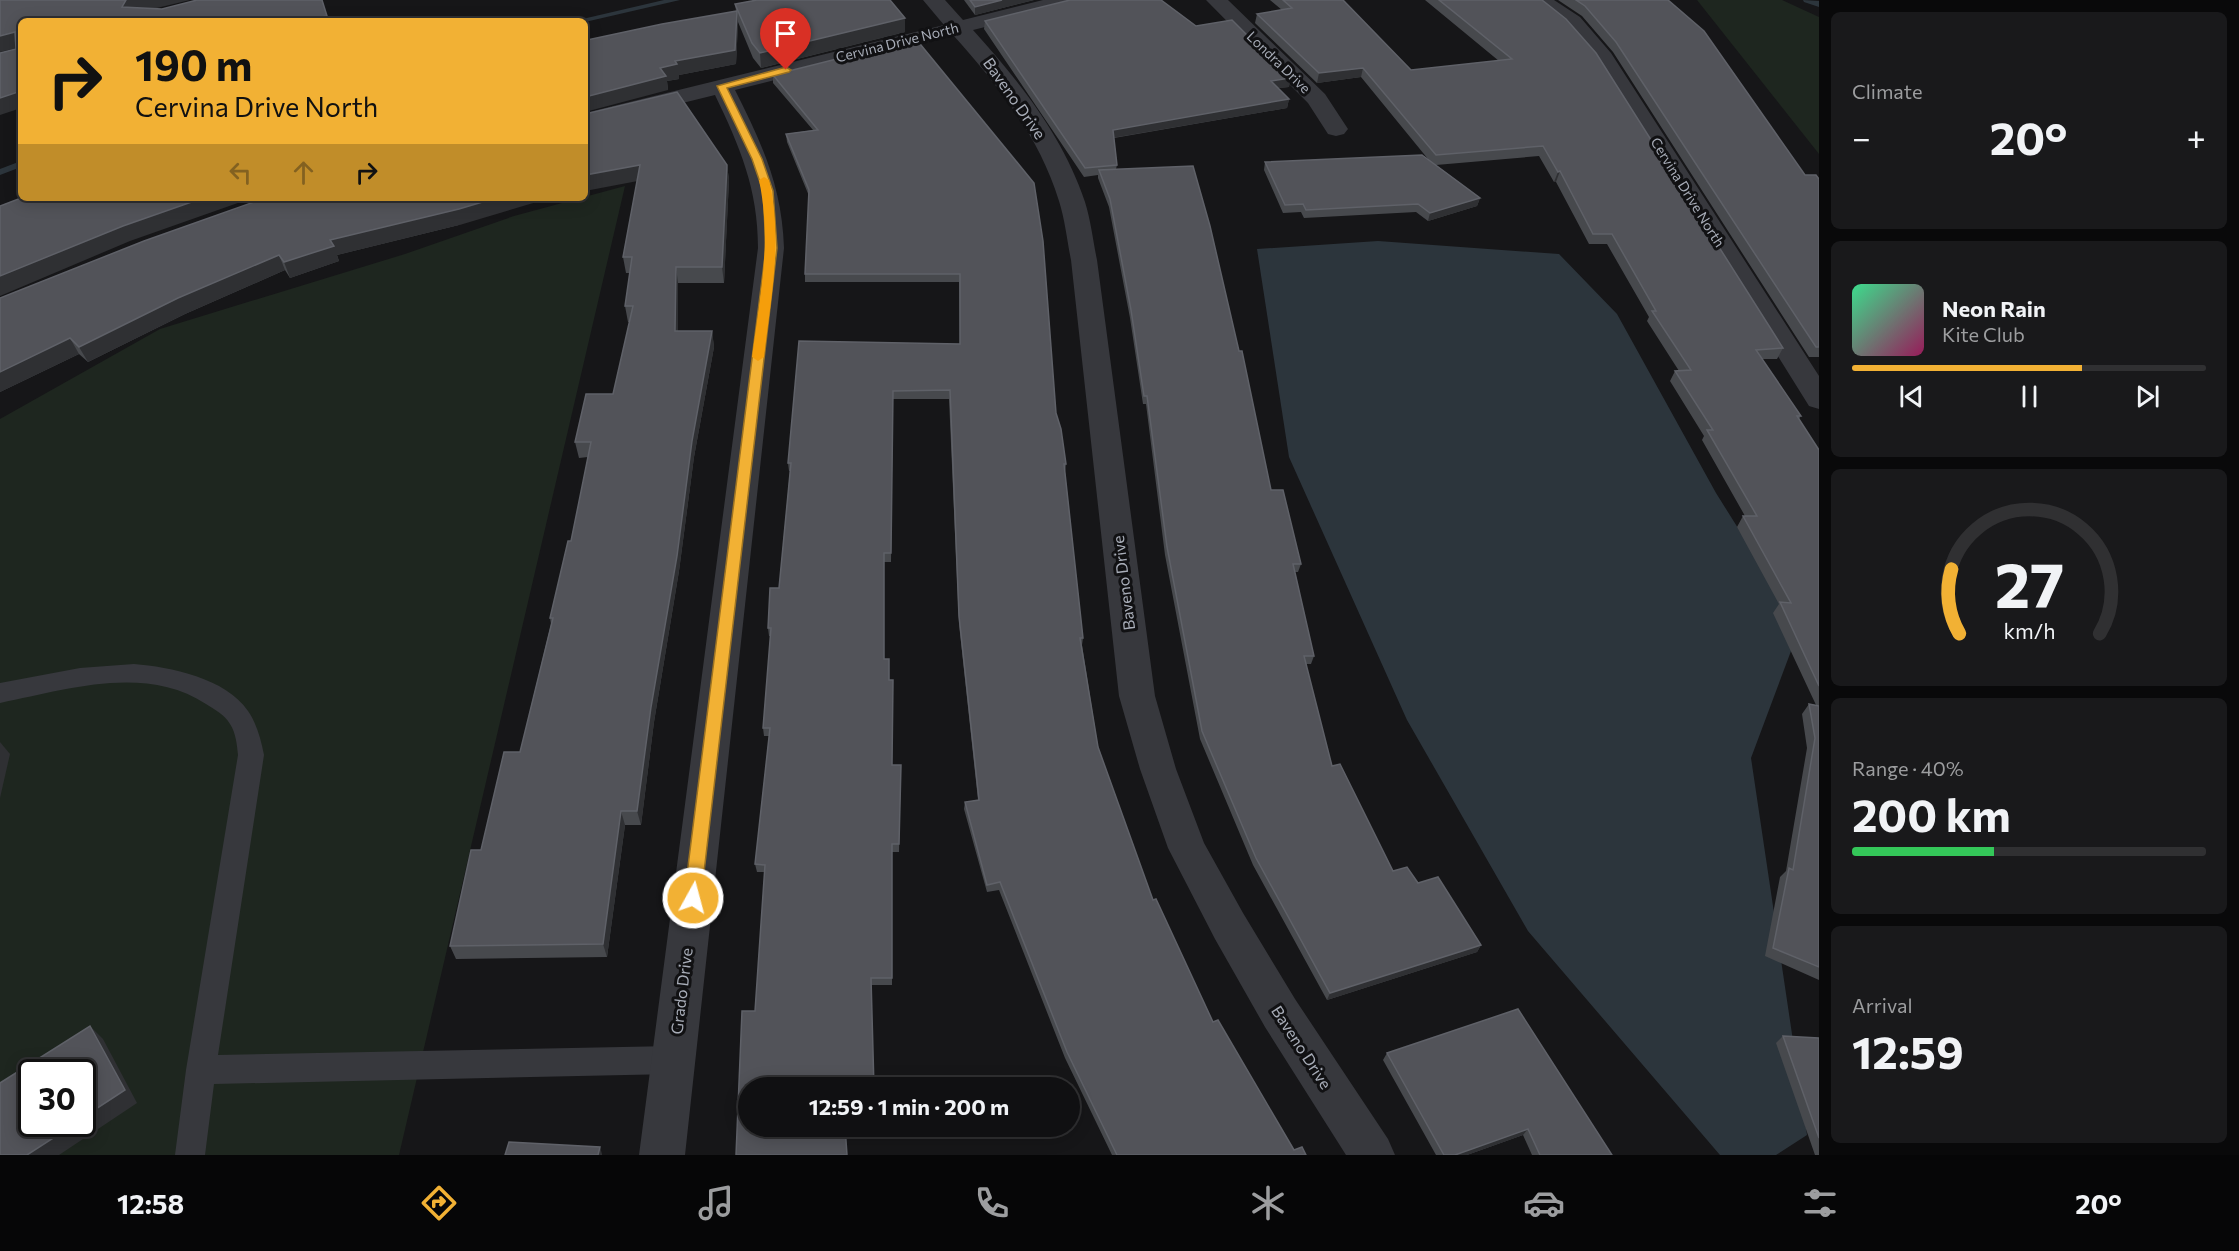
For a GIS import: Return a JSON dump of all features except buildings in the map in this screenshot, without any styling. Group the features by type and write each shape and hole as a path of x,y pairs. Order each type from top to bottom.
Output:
{"street":[{"name":"Baveno Drive","path":"933,0 987,58 1029,113 1053,153 1072,201 1084,260 1137,696 1158,769 1187,848 1280,1013 1372,1155"},
{"name":"Cervina Drive North","path":"588,119 1070,0"},
{"name":"Londra Drive","path":"1216,0 1317,99 1336,129"},
{"name":"Cervina Drive North","path":"1540,0 1572,22 1603,58 1819,399"},
{"name":"Grado Drive","path":"662,1155 771,248 768,191 757,159 722,86"}],"lane":[{"path":"0,693 115,673 170,675 205,691 237,713 247,728 251,755 201,1070 190,1155"},
{"path":"201,1070 673,1060"}],"shaded area":[{"path":"1697,0 1782,0 1819,17 1819,154"},
{"path":"625,186 399,1155 0,1155 0,419 160,329 405,254 514,216 570,201 588,201 588,196"},
{"path":"1378,241 1559,254 1617,314 1716,493 1800,627 1751,758 1807,1135 1776,1155 1720,1155 1528,931 1407,720 1289,457 1257,249"}],"waterway":[{"path":"588,19 676,0"},
{"path":"1807,0 1819,4"},
{"path":"0,172 18,165"}],"slow traffic":[{"path":"758,357 772,230 768,191 764,180"}],"route":[{"path":"693,898 772,230 768,191 757,159 722,86 786,70"}]}
